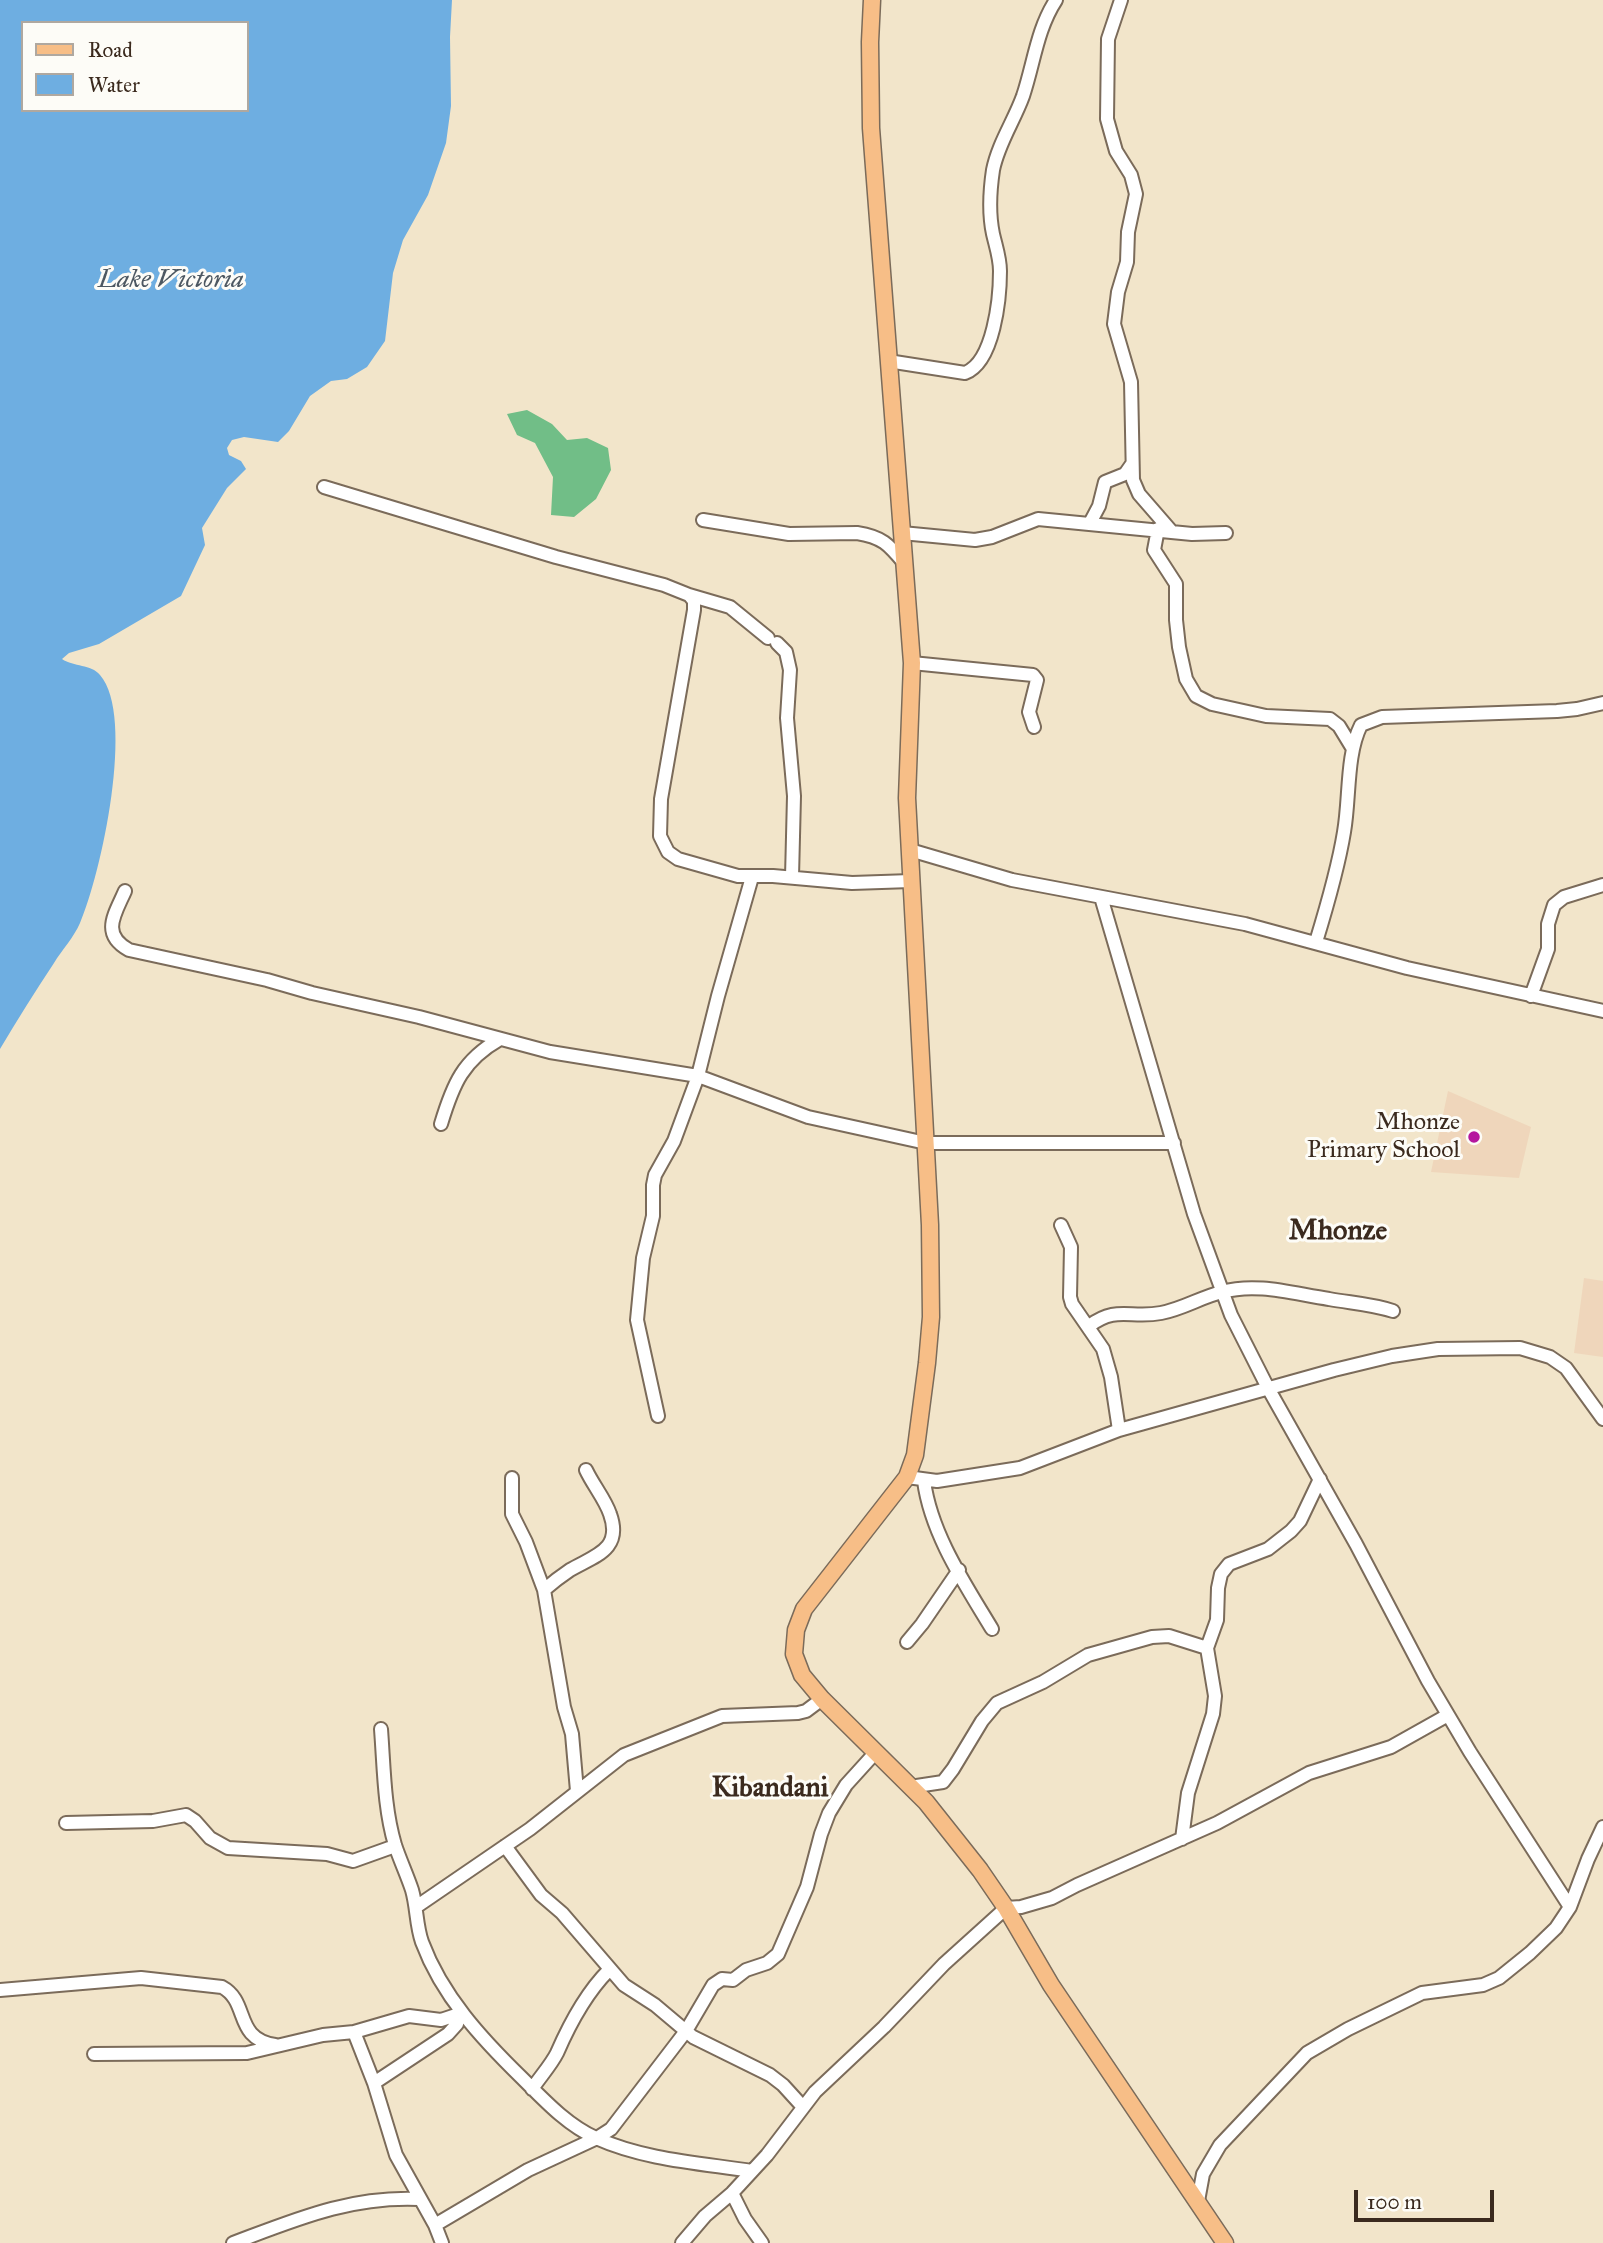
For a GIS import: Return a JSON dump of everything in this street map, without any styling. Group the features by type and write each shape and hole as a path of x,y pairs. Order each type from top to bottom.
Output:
{"main road":[{"path":"872,0 871,128 912,663 911,727 907,766 930,1225 931,1317 915,1455 907,1477 804,1609 796,1630 794,1654 802,1675 821,1699 926,1802 956,1838 1006,1909 1051,1985 1225,2243"}],"street":[{"path":"888,361 965,373 974,369 984,355 991,338 1000,269 992,232 994,167 1023,95 1042,25 1056,0"},
{"path":"1121,0 1108,39 1107,119 1116,151 1131,175 1136,194 1128,232 1127,262 1118,292 1114,324 1131,382 1133,480 1139,494 1172,532"},
{"path":"1090,523 1099,506 1105,482 1125,474 1132,464"},
{"path":"324,487 556,557 664,585 730,607 773,640 786,652 790,670 787,718 794,796 792,877"},
{"path":"902,533 975,540 992,537 1038,519 1172,532 1227,533"},
{"path":"704,520 789,534 867,535 887,543 905,565"},
{"path":"1158,529 1154,550 1176,584 1179,647 1186,679 1196,696 1212,704 1266,716 1329,719 1339,726 1353,748"},
{"path":"690,595 694,601 694,610 661,799 660,836 668,852 678,859 719,872 752,877 792,877 852,883 911,880"},
{"path":"912,663 954,666 991,673 1033,675 1037,680 1029,718 1034,727"},
{"path":"1316,942 1344,834 1353,748 1361,725 1382,717 1557,711 1603,703"},
{"path":"910,850 1012,880 1245,924 1395,965 1603,1011"},
{"path":"658,1416 637,1320 643,1258 652,1227 655,1175 674,1141 698,1076 752,877"},
{"path":"1531,996 1548,949 1548,924 1554,905 1564,897 1603,885"},
{"path":"125,891 111,926 115,940 129,950 267,979 312,993 388,1009 500,1039 600,1061 698,1076 808,1117 926,1143 1174,1143"},
{"path":"1101,897 1194,1214 1231,1315 1408,1646 1448,1715 1570,1907"},
{"path":"441,1124 464,1068 472,1058 500,1039"},
{"path":"1061,1225 1071,1247 1072,1304 1102,1349 1119,1430"},
{"path":"1089,1326 1109,1313 1157,1314 1188,1306 1222,1292 1270,1289 1368,1304 1393,1311"},
{"path":"907,1477 924,1481 1020,1468 1119,1430 1268,1388 1392,1356 1467,1347 1520,1348 1550,1357 1566,1368 1603,1419"},
{"path":"544,1590 568,1572 603,1553 613,1535 611,1515 586,1470"},
{"path":"512,1478 512,1514 544,1590 564,1707 572,1734 577,1791"},
{"path":"1182,1839 1188,1793 1213,1714 1215,1696 1207,1648 1217,1620 1221,1574 1229,1564 1268,1549 1291,1531 1300,1521 1320,1479"},
{"path":"924,1481 931,1513 958,1570 992,1629"},
{"path":"907,1642 958,1570"},
{"path":"910,1787 943,1782 982,1721 997,1703 1043,1682 1088,1655 1160,1636 1189,1641 1207,1648"},
{"path":"415,1907 544,1819 624,1755 676,1736 706,1721 736,1714 798,1713 806,1711 821,1699"},
{"path":"682,2243 705,2216 752,2171 815,2092 884,2027 944,1964 1006,1909 1052,1898 1217,1824 1299,1777 1391,1746 1448,1715"},
{"path":"381,1729 387,1806 395,1846 408,1877 422,1942 433,1967 461,2014 532,2089 580,2129 597,2138 644,2154 752,2171"},
{"path":"435,2225 528,2170 611,2129 686,2031 712,1985 722,1979 733,1980 746,1970 767,1963 778,1954 807,1887 829,1813 846,1786 875,1754"},
{"path":"66,1822 153,1821 186,1815 210,1838 228,1848 327,1854 353,1861 395,1846"},
{"path":"1198,2202 1203,2174 1220,2145 1307,2053 1339,2033 1422,1993 1483,1985 1499,1978 1547,1938 1570,1907 1603,1828"},
{"path":"505,1846 541,1895 572,1924 624,1985 655,2005 702,2043 770,2075 803,2107"},
{"path":"532,2089 556,2055 564,2034 591,1989 609,1970"},
{"path":"0,1990 141,1978 222,1987 235,1998 245,2027 252,2036 279,2046"},
{"path":"94,2054 247,2053 323,2035 354,2032 409,2016 441,2020 461,2014"},
{"path":"374,2082 448,2034 461,2014"},
{"path":"354,2032 374,2082 396,2155 435,2225 442,2243"},
{"path":"580,2129 580,2145"},
{"path":"732,2193 745,2219 762,2243"},
{"path":"233,2243 314,2213 347,2204 377,2199 419,2199"}],"shaded area":[{"path":"1448,1091 1531,1127 1519,1178 1431,1172"},
{"path":"1584,1278 1603,1281 1603,1357 1574,1353"}],"green space":[{"path":"527,410 552,424 567,440 587,438 608,448 611,470 596,499 574,517 551,515 553,477 535,443 517,435 507,414"}],"water":[{"name":"Lake Victoria","path":"0,0 452,0 451,106 446,143 428,195 403,240 393,273 385,341 367,367 347,379 331,381 310,396 289,431 278,442 244,437 232,440 227,448 229,455 241,461 246,469 227,488 202,528 205,545 181,596 99,644 69,653 62,659 87,667 100,675 110,695 115,724 115,759 105,834 88,900 75,933 0,1049"}],"place":[{"name":"Mhonze Primary School","path":"1474,1137"}],"district":[{"name":"Mhonze","path":"1338,1232"},
{"name":"Kibandani","path":"770,1789"}]}
